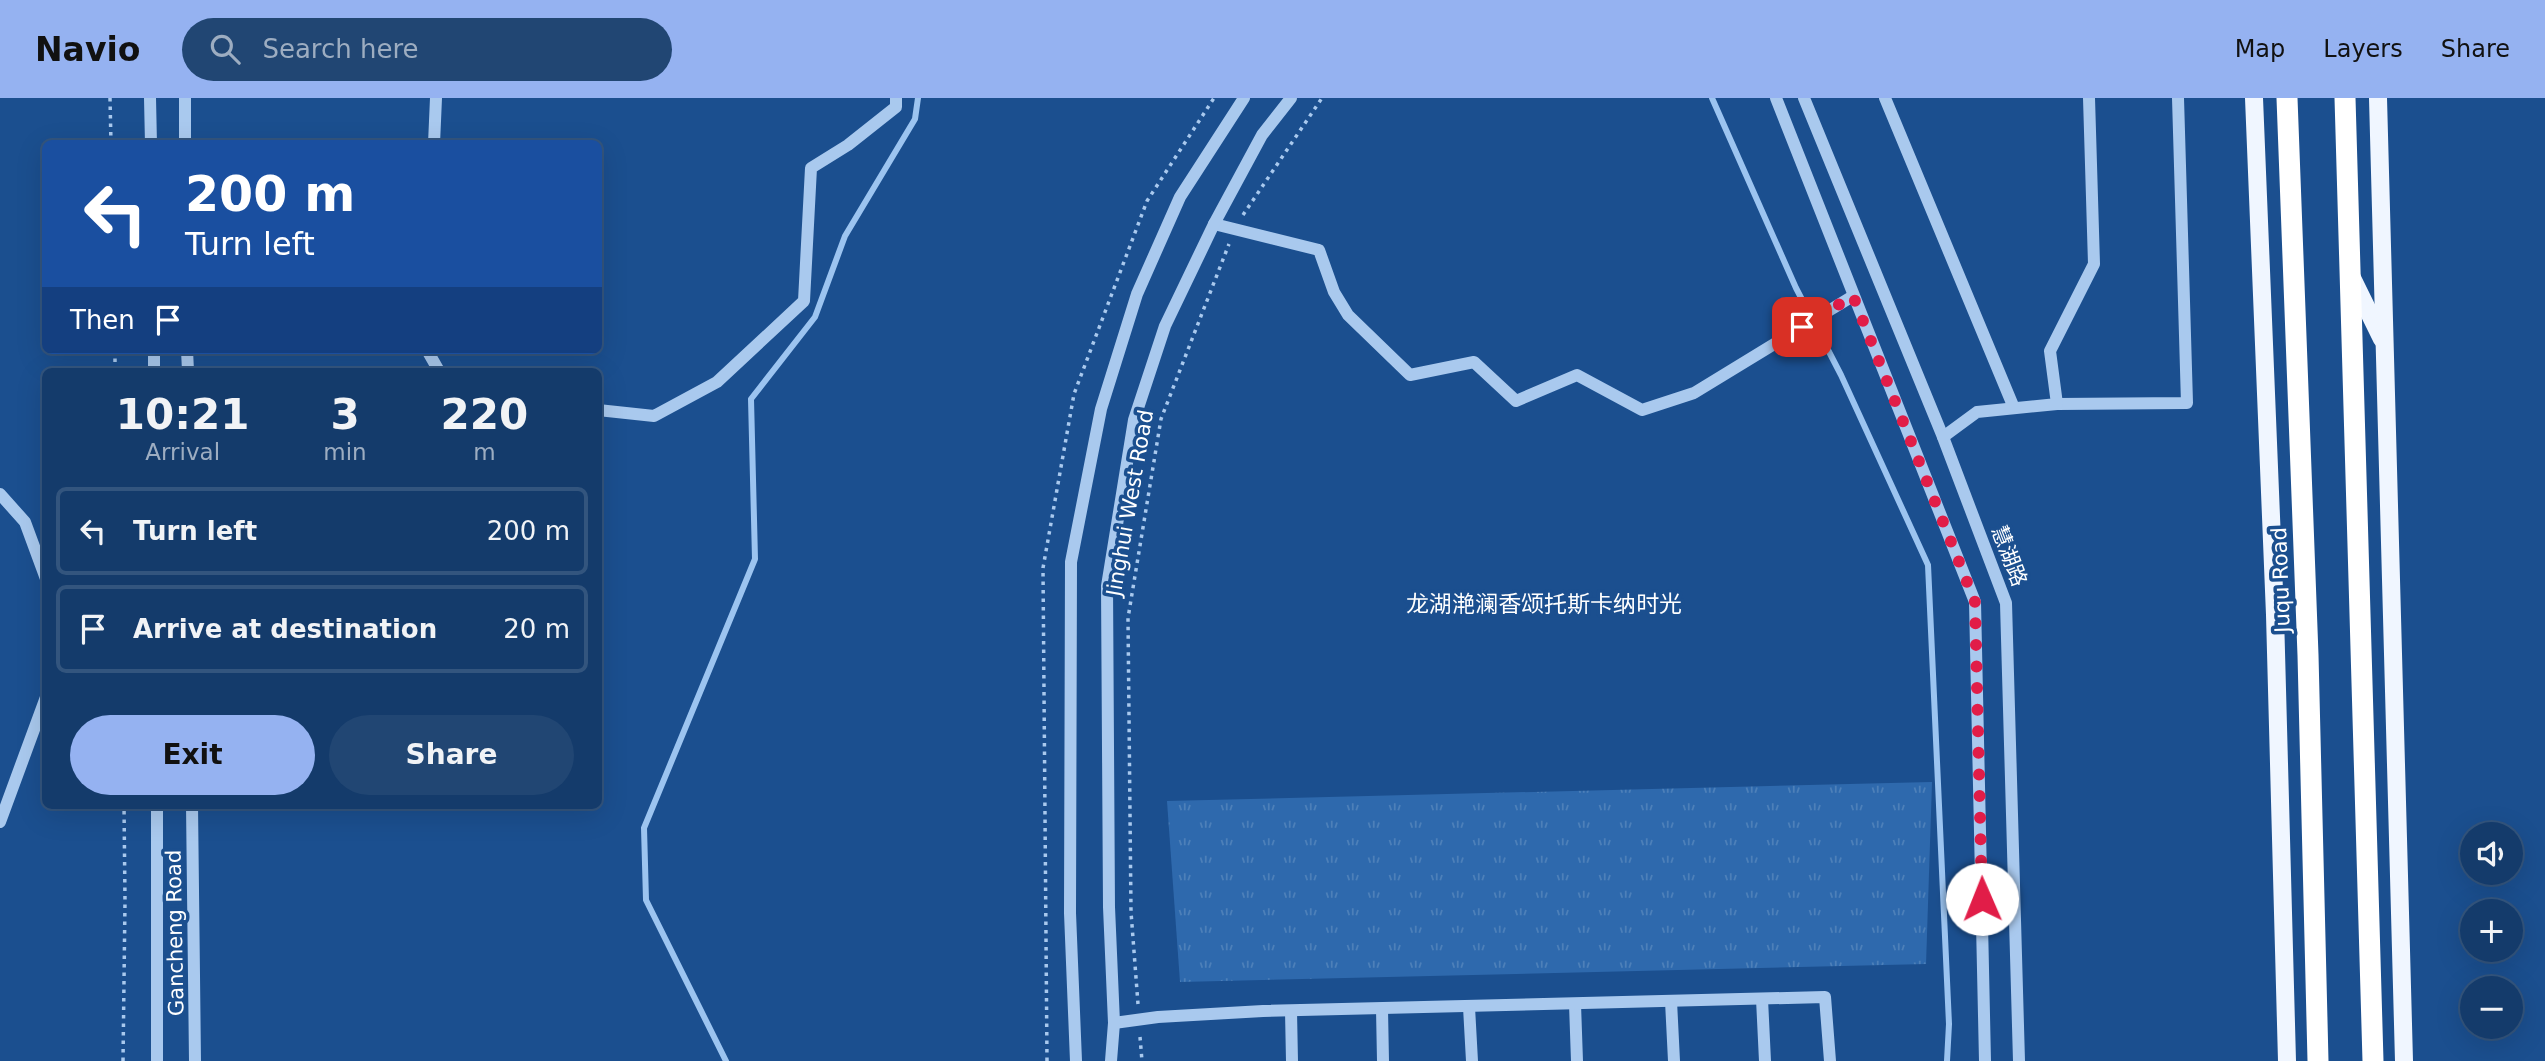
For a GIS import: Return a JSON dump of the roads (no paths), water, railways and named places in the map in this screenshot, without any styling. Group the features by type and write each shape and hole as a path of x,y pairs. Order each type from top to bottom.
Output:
{"highway":[{"name":"Juqu Road","path":"2287,98 2307,627 2318,1061"},
{"path":"2345,98 2373,1061"}],"main road":[{"path":"2254,98 2275,615 2287,1061"},
{"path":"2378,98 2404,1061"},
{"path":"2352,278 2385,345"}],"street":[{"path":"150,98 151,140"},
{"path":"184,98 185,140"},
{"path":"434,140 436,98"},
{"path":"602,410 654,416 717,382 804,301 811,168 848,145 896,107 897,98"},
{"name":"Jinghui West Road","path":"1076,1061 1070,913 1071,562 1101,409 1137,294 1180,197 1244,98"},
{"name":"Jinghui West Road","path":"1111,1061 1114,1023 1109,907 1107,586 1135,420 1165,326 1214,224 1262,135 1291,98"},
{"path":"1776,98 1975,602 1985,1061"},
{"name":"慧湖路","path":"1804,98 1942,437 2006,603 2019,1061"},
{"path":"1885,98 2014,408"},
{"path":"2057,404 2050,351 2094,264 2089,98"},
{"path":"1942,437 1977,412 2057,404 2187,403 2178,98"},
{"path":"1214,224 1318,250 1334,292 1348,315 1410,375 1474,362 1516,401 1577,375 1642,410 1695,393 1853,296"},
{"path":"0,494 25,522 42,568"},
{"path":"0,822 42,707"},
{"name":"Gancheng Road","path":"157,1061 158,809"},
{"name":"Gancheng Road","path":"192,809 195,1061"},
{"path":"1114,1023 1158,1017 1291,1011 1825,997 1830,1061"},
{"path":"1762,999 1765,1061"},
{"path":"1671,1001 1674,1061"},
{"path":"1575,1004 1577,1061"},
{"path":"1469,1007 1472,1061"},
{"path":"1382,1009 1383,1061"},
{"path":"1291,1011 1292,1061"}],"waterway":[{"path":"726,1061 646,900 644,828 755,559 751,399 815,317 845,236 915,119 918,98"},
{"path":"1712,98 1796,288 1841,375 1928,565 1949,1024 1947,1061"}],"district":[{"name":"龙湖滟澜香颂托斯卡纳时光","path":"1544,604"}]}
